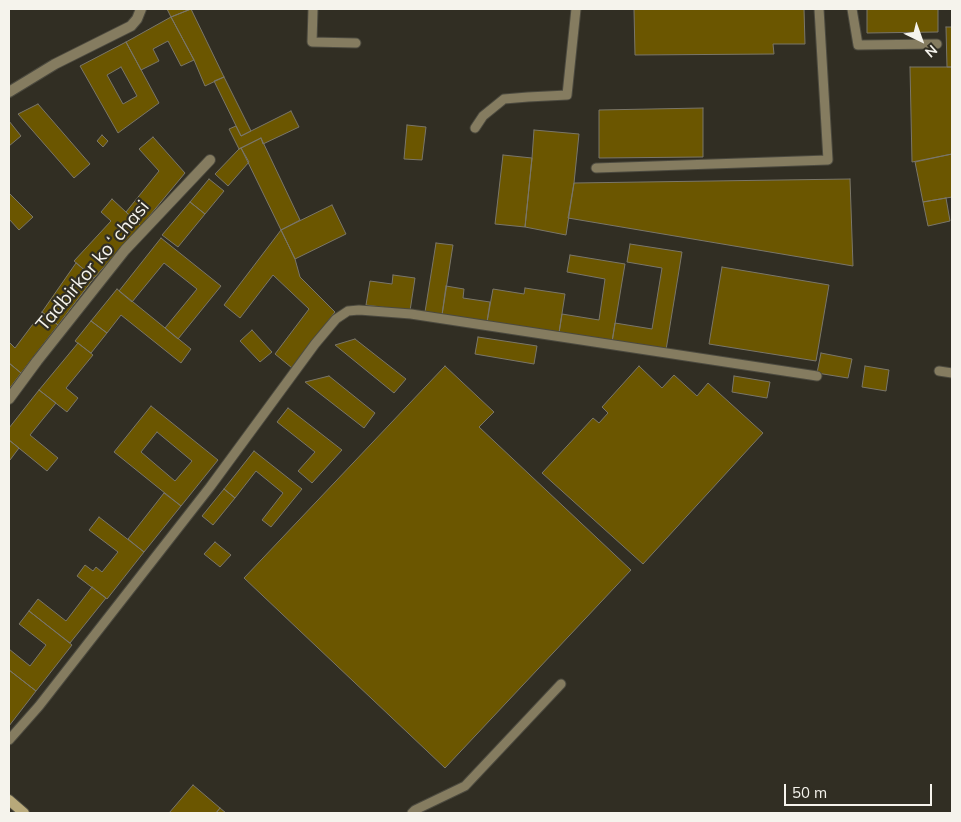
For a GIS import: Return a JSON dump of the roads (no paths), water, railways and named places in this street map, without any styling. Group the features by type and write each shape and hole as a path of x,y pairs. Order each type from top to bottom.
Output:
{"main road":[{"path":"9,800 24,813"}],"street":[{"path":"9,92 55,64 131,26 137,19 141,9"},
{"name":"Tadbirkor koʻchasi","path":"9,399 125,250 210,160"}],"lane":[{"path":"313,9 312,42 356,43"},
{"path":"475,128 483,116 504,100 567,95 576,9"},
{"path":"596,168 828,160 819,9"},
{"path":"852,9 858,45 937,44"},
{"path":"9,740 39,706 210,487 315,344 336,319 348,311 359,310 411,314 817,376"},
{"path":"940,371 952,373"},
{"path":"412,813 465,786 560,684"}]}
